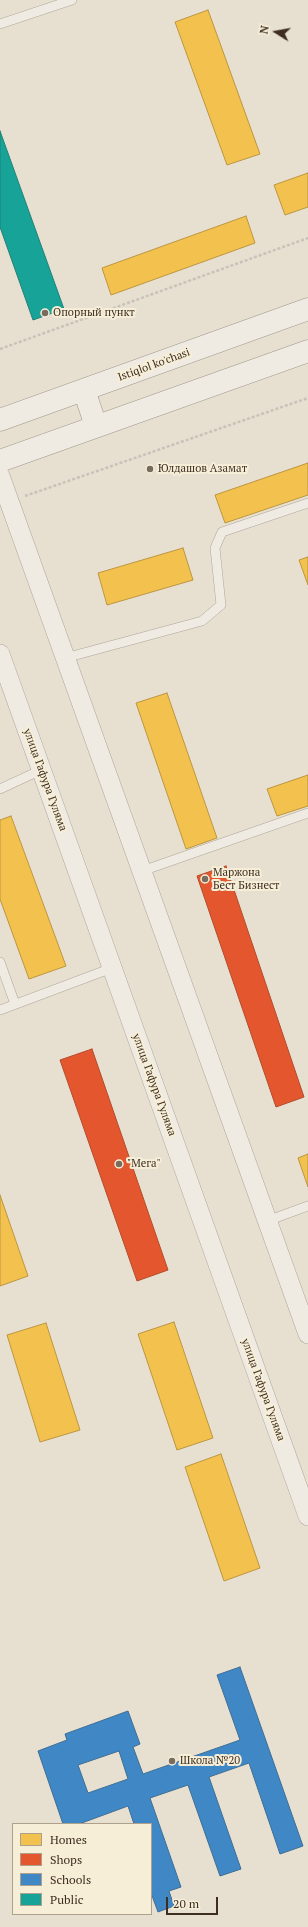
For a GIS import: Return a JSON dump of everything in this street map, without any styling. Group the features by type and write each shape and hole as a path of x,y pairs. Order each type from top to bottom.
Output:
{"main road":[{"name":"Istiqlol ko'chasi","path":"0,420 308,309"},
{"path":"0,461 308,351"},
{"path":"84,390 96,426"}],"street":[{"path":"0,476 308,1334"},
{"name":"улица Гафура Гуляма","path":"0,654 308,1516"}],"lane":[{"path":"0,24 72,0"},
{"path":"65,658 202,621 221,605 215,548 222,532 308,503"},
{"path":"0,789 41,770"},
{"path":"142,871 308,813"},
{"path":"0,962 15,1004"},
{"path":"0,1010 112,968"},
{"path":"268,1221 308,1206"}],"path":[{"path":"0,349 308,238"},
{"path":"9,502 308,398"}],"building: Homes":[{"path":"208,10 260,154 227,165 175,22"},
{"path":"308,173 308,207 285,215 274,185"},
{"path":"246,216 255,243 111,295 102,268"},
{"path":"308,463 308,495 225,523 215,495"},
{"path":"183,548 193,580 107,605 98,573"},
{"path":"308,557 308,585 299,560"},
{"path":"167,693 217,838 186,849 136,703"},
{"path":"308,775 308,806 277,816 267,789"},
{"path":"11,816 66,966 29,979 0,899 0,820"},
{"path":"308,1154 308,1187 298,1158"},
{"path":"0,1195 28,1276 0,1286"},
{"path":"174,1322 213,1438 177,1450 138,1334"},
{"path":"46,1323 80,1430 40,1442 7,1335"},
{"path":"221,1454 260,1568 224,1581 185,1467"}],"building: Shops":[{"path":"226,866 304,1097 276,1107 197,876"},
{"path":"92,1049 168,1270 137,1281 60,1060"}],"building: Schools":[{"path":"240,1667 303,1846 280,1854 249,1763 209,1777 241,1869 220,1876 188,1785 150,1798 181,1887 169,1891 174,1906 158,1912 152,1896 152,1823 134,1823 128,1806 82,1823 63,1823 38,1751 67,1740 65,1734 128,1711 140,1744 133,1747 143,1774 240,1740 217,1675","holes":["119,1751 128,1779 88,1793 78,1765"]}],"building: Public":[{"path":"0,131 64,309 33,320 0,227"}],"place":[{"name":"Опорный пункт","path":"45,313"},
{"name":"Юлдашов Азамат","path":"150,469"},
{"name":"Маржона Бест Бизнест","path":"205,879"},
{"name":"\"Мега\"","path":"119,1164"},
{"name":"Школа №20","path":"172,1761"}]}
